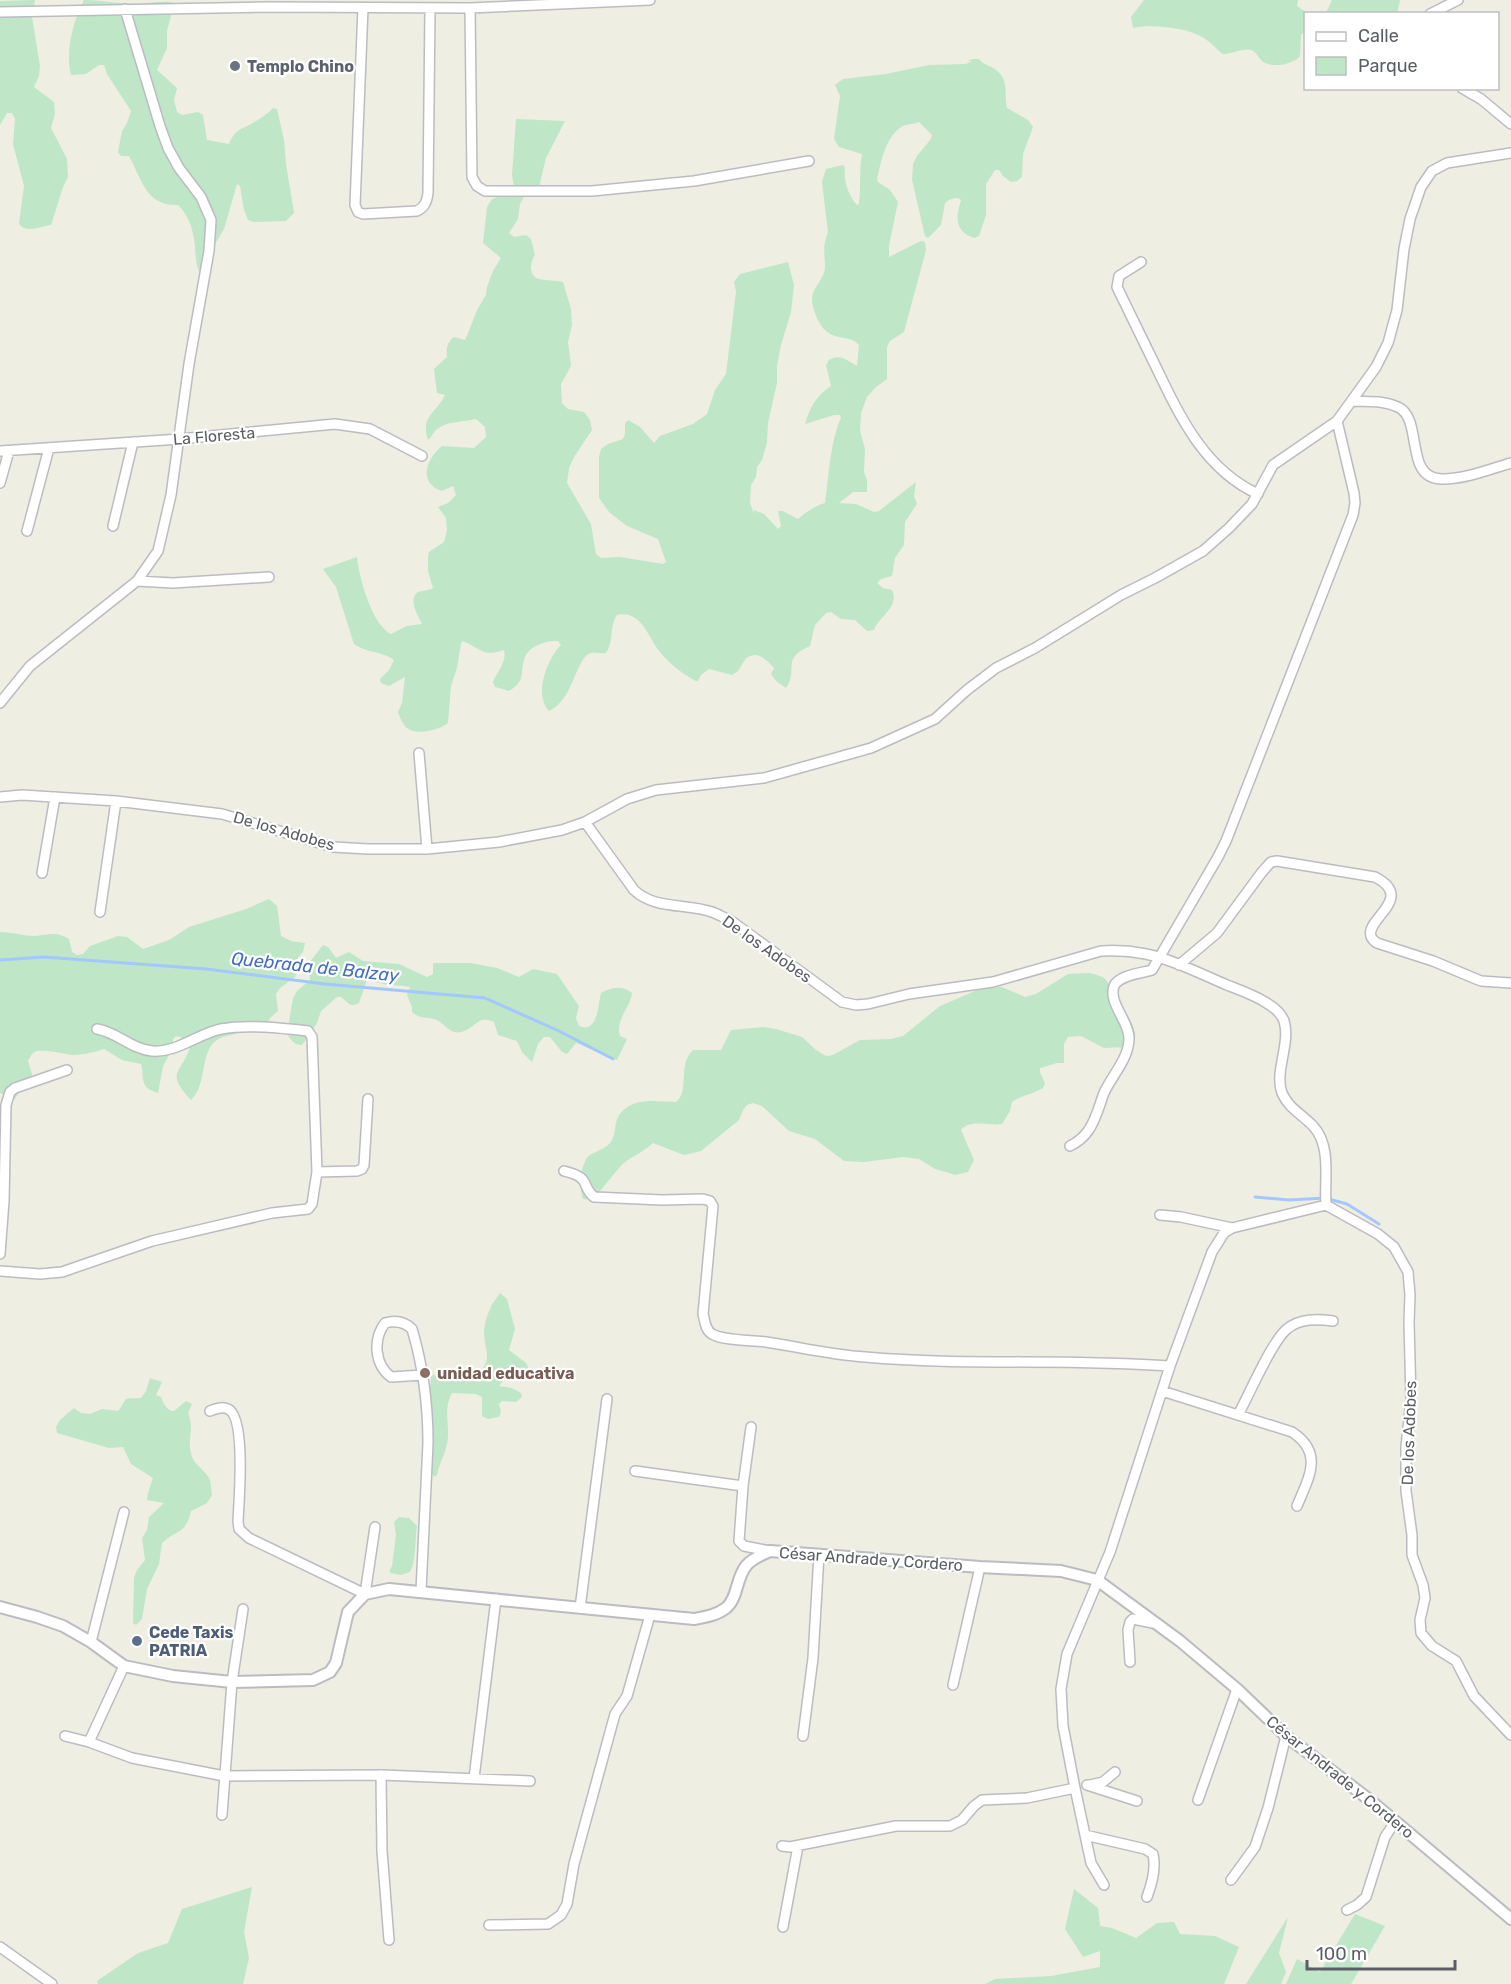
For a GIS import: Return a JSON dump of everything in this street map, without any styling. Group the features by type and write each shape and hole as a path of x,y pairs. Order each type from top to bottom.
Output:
{"street":[{"path":"0,12 269,3 363,8 470,8 650,0"},
{"path":"1434,12 1458,0"},
{"path":"363,8 355,205 358,212 363,214 417,211 422,209 426,203 430,8"},
{"path":"470,8 472,177 477,186 485,191 592,191 694,181 809,162"},
{"path":"0,703 30,666 137,581 158,551 171,495 189,364 209,251 211,220 201,197 179,168 168,148 125,9"},
{"path":"1465,90 1481,99 1511,124"},
{"path":"585,822 627,799 656,790 764,778 871,748 934,719 996,668 1035,648 1121,595 1203,551 1252,504 1273,465 1337,421 1376,367 1388,343 1397,310 1410,219 1421,187 1432,171 1447,163 1511,153"},
{"path":"1141,262 1119,276 1117,287 1179,414 1205,453 1231,479 1258,494"},
{"path":"1352,401 1378,401 1400,408 1410,419 1420,465 1427,474 1441,480 1511,463"},
{"path":"1070,1146 1079,1142 1088,1130 1108,1084 1127,1051 1128,1028 1113,997 1114,987 1118,981 1152,970 1226,841 1353,515 1354,493 1337,421"},
{"name":"La Floresta","path":"5,451 180,439 335,424 370,429 422,456"},
{"path":"113,526 133,442"},
{"path":"27,531 48,448"},
{"path":"0,483 5,451"},
{"path":"137,581 173,583 269,577"},
{"path":"419,753 427,849"},
{"path":"42,873 55,796"},
{"name":"De los Adobes","path":"0,797 55,796 222,814 333,847 368,849 427,849 499,842 562,830 585,822 641,897 712,912 730,920 842,1002 856,1005 909,994 993,982 1101,951 1119,950 1179,965 1264,1001 1278,1011 1284,1019 1286,1034 1280,1078 1281,1091 1291,1108 1314,1126 1321,1137 1325,1151 1326,1203 1378,1234 1394,1247 1408,1272 1411,1400 1406,1447 1406,1491 1412,1555 1423,1585 1425,1598 1420,1620 1420,1634 1432,1646 1456,1661 1474,1696 1511,1735"},
{"path":"100,912 116,801"},
{"path":"1179,965 1216,933 1262,872 1271,862 1277,861 1376,877 1384,881 1389,888 1391,898 1370,933 1377,943 1432,961 1480,981 1511,983"},
{"path":"0,1271 40,1274 62,1272 152,1241 272,1213 308,1209 312,1204 317,1172 312,1037 308,1031 223,1029 184,1045 152,1051 135,1046 106,1030 97,1029"},
{"path":"0,1254 4,1201 6,1105 10,1092 15,1088 67,1070"},
{"path":"317,1172 362,1169 368,1099"},
{"path":"564,1171 584,1179 594,1197 710,1201 713,1206 704,1314 706,1327 711,1334 822,1354 867,1358 1030,1363 1127,1362 1170,1366"},
{"path":"1104,1884 1091,1863 1063,1726 1061,1689 1067,1654 1110,1552 1170,1366 1212,1252 1224,1233 1232,1228 1326,1203"},
{"path":"1160,1215 1232,1228"},
{"path":"1238,1415 1278,1340 1288,1328 1304,1321 1333,1321"},
{"path":"421,1591 428,1443 423,1375 412,1329 400,1322 385,1323 377,1339 378,1353 385,1372 391,1377 423,1375"},
{"path":"1162,1391 1292,1432 1301,1438 1312,1456 1312,1468 1297,1506"},
{"path":"580,1608 607,1399"},
{"path":"210,1410 224,1407 230,1409 236,1418 241,1449 239,1529 249,1538 287,1558 365,1594"},
{"path":"752,1427 743,1486 739,1541 744,1546 770,1551"},
{"path":"635,1471 743,1486"},
{"path":"91,1642 124,1512"},
{"path":"0,1607 63,1626 91,1642 124,1666 173,1676 232,1682 313,1680 330,1672 336,1663 348,1612 365,1594 375,1527"},
{"name":"César Andrade y Cordero","path":"365,1594 389,1589 421,1591 694,1619 718,1613 730,1603 744,1568 752,1560 770,1551 1061,1571 1097,1580 1180,1641 1237,1689 1286,1736 1395,1822 1511,1919"},
{"path":"803,1736 813,1658 819,1554"},
{"path":"953,1685 980,1567"},
{"path":"474,1778 496,1599"},
{"path":"222,1815 232,1682 243,1609"},
{"path":"489,1925 548,1924 561,1915 567,1904 574,1864 615,1714 627,1696 650,1615"},
{"path":"1130,1662 1128,1630 1130,1622 1133,1619 1158,1625"},
{"path":"89,1742 124,1666"},
{"path":"1198,1800 1237,1689"},
{"path":"65,1736 132,1758 224,1776 381,1775 530,1781"},
{"path":"1231,1880 1255,1847 1268,1808 1286,1736"},
{"path":"1087,1785 1103,1782 1115,1772"},
{"path":"381,1775 382,1851 389,1940"},
{"path":"782,1846 896,1826 950,1826 962,1820 982,1800 1027,1798 1074,1784 1087,1785 1137,1801"},
{"path":"1347,1910 1358,1905 1366,1897 1385,1837 1395,1822"},
{"path":"1085,1835 1145,1849 1153,1854 1155,1862 1153,1880 1147,1897"},
{"path":"783,1927 798,1845"},
{"path":"0,1947 52,1984"}],"green space":[{"path":"35,0 32,17 40,66 34,87 54,102 55,114 51,128 67,159 68,177 51,225 26,229 19,224 24,186 13,144 15,119 12,113 7,113 0,125 0,1"},
{"path":"84,0 130,4 176,3 167,31 167,48 157,70 177,88 174,100 177,112 182,115 198,112 203,115 207,140 229,144 237,132 273,108 277,109 284,140 294,213 286,221 254,222 248,220 240,186 237,184 224,229 215,244 211,271 205,280 197,265 188,218 178,205 167,204 152,196 146,190 129,156 121,156 118,152 122,131 131,111 107,74 104,65 99,65 86,74 71,75 69,56 71,37"},
{"path":"1144,0 1298,0 1297,6 1306,12 1300,56 1287,64 1275,65 1265,63 1251,50 1223,54 1203,38 1185,30 1158,26 1133,28 1131,17"},
{"path":"1332,0 1400,0 1397,12 1326,12"},
{"path":"979,59 1000,74 1004,82 1007,108 1028,120 1033,127 1023,154 1022,177 1011,182 999,170 995,170 986,184 986,215 979,236 974,238 963,232 958,223 961,200 955,198 945,203 941,225 928,238 925,236 912,180 913,164 932,135 919,122 905,125 893,134 885,149 877,179 890,190 898,202 889,245 889,257 921,241 925,242 926,250 904,332 890,341 887,347 887,379 867,397 861,413 860,431 865,449 864,472 867,492 853,492 839,503 856,504 874,512 879,511 916,482 914,496 917,504 905,522 904,545 895,558 892,576 881,579 877,583 883,588 892,590 893,601 874,630 867,631 855,620 841,619 831,612 826,613 815,625 810,646 795,655 790,681 786,688 771,674 774,668 758,655 746,658 738,671 732,675 709,669 696,681 671,664 659,651 638,620 625,614 617,615 606,653 591,653 586,656 564,698 549,711 544,704 542,686 551,658 561,645 558,641 544,643 527,653 522,676 515,687 509,691 495,687 493,682 503,663 504,650 491,653 463,641 451,686 448,723 433,730 420,732 405,726 398,712 402,703 405,677 389,686 381,683 380,679 389,670 394,660 354,644 336,587 323,569 357,557 360,577 372,611 384,629 391,634 407,626 422,624 414,604 415,595 433,588 428,571 429,552 444,542 447,530 446,518 438,507 448,503 456,495 453,486 442,491 429,482 427,470 429,463 442,446 474,448 486,437 485,427 476,419 441,426 428,440 426,426 427,420 445,395 437,393 434,369 447,357 448,346 454,337 465,340 477,310 486,295 493,271 501,258 483,243 487,207 492,199 500,196 524,197 520,204 518,219 509,233 514,237 526,235 531,239 535,255 531,264 533,275 539,279 563,282 571,309 572,325 568,342 571,366 561,384 562,403 568,409 584,412 590,420 592,430 574,457 569,468 567,483 591,524 596,554 601,558 620,557 663,564 666,562 658,539 627,526 609,512 599,498 601,449 623,439 625,423 628,420 640,427 654,443 660,436 693,424 707,414 715,390 726,374 736,292 734,282 740,274 788,262 794,285 791,312 777,365 777,383 768,423 767,442 762,460 757,467 756,477 751,485 750,503 754,514 754,510 764,514 778,529 781,526 778,511 783,511 798,519 825,503 832,448 841,418 840,415 834,415 805,424 814,402 831,386 826,365 829,360 836,357 857,366 859,345 852,340 834,336 826,331 817,319 812,302 813,293 825,268 824,246 828,232 822,182 826,169 843,165 849,193 854,202 859,204 862,154 839,147 834,139 840,96 835,85 843,79 886,74 929,65 966,64 972,61 967,61"},
{"path":"516,119 565,121 546,158 539,187 514,187 512,175"},
{"path":"269,899 277,906 281,936 291,941 305,943 303,952 297,959 298,970 295,977 280,988 276,994 278,1011 267,1024 222,1038 211,1045 205,1060 200,1086 191,1100 183,1091 177,1078 177,1073 190,1047 176,1036 173,1039 173,1048 163,1066 158,1093 145,1085 141,1064 122,1060 104,1049 75,1055 36,1051 28,1061 32,1080 14,1100 0,1093 0,932 31,936 60,935 69,939 72,952 77,955 83,954 90,946 118,936 127,937 143,949 169,940 189,927 246,909"},
{"path":"323,945 328,947 336,958 349,952 363,961 399,964 427,977 433,974 433,963 470,963 497,968 519,977 533,969 557,974 579,1006 576,1018 579,1026 585,1027 594,1022 601,993 613,988 625,989 632,993 619,1024 619,1030 620,1036 627,1039 617,1060 576,1043 567,1054 562,1052 550,1037 544,1037 538,1044 532,1062 522,1052 517,1041 498,1035 494,1022 481,1020 464,1031 455,1032 434,1019 420,1017 412,1012 407,995 410,987 367,980 359,1003 351,1005 341,997 337,997 321,1011 317,1023 302,1045 297,1044 287,1034 293,998 297,991 310,980 309,963"},
{"path":"1090,973 1104,978 1117,996 1134,1028 1133,1044 1131,1047 1104,1048 1081,1036 1068,1037 1064,1044 1064,1063 1040,1068 1045,1083 1043,1088 1012,1102 1010,1111 1002,1124 974,1124 961,1130 974,1160 968,1172 955,1175 935,1169 919,1159 903,1157 864,1162 844,1161 815,1139 789,1131 762,1106 753,1103 747,1105 739,1120 701,1151 684,1155 653,1143 623,1164 591,1200 583,1199 581,1183 584,1163 590,1155 611,1141 620,1114 629,1106 640,1102 676,1102 682,1092 688,1056 693,1050 721,1050 731,1030 763,1027 776,1029 802,1037 826,1056 833,1055 860,1040 891,1039 903,1036 940,1006 982,988 1002,987 1025,997 1036,994 1068,974"},
{"path":"500,1293 507,1299 515,1329 509,1350 526,1363 529,1369 522,1377 504,1379 499,1386 512,1388 521,1393 522,1397 516,1402 502,1401 499,1404 501,1412 499,1417 488,1419 482,1416 482,1397 476,1394 452,1393 447,1412 447,1444 437,1475 434,1477 428,1443 431,1376 445,1371 480,1371 484,1367 487,1358 485,1324 490,1308 488,1320 491,1306"},
{"path":"150,1378 162,1382 156,1395 161,1397 169,1410 174,1411 186,1401 192,1404 188,1413 191,1424 191,1453 194,1461 210,1480 212,1495 207,1503 191,1511 183,1528 162,1543 159,1564 147,1589 142,1619 136,1625 133,1623 134,1578 145,1560 142,1538 147,1530 149,1517 164,1503 147,1500 153,1478 131,1464 123,1447 109,1448 57,1433 56,1427 60,1420 74,1408 81,1413 90,1414 102,1409 118,1411 126,1399 141,1398"},
{"path":"399,1517 409,1518 417,1526 412,1568 410,1572 401,1575 390,1573 396,1535 394,1522"},
{"path":"252,1887 244,1932 249,1958 243,1984 98,1984 97,1981 138,1953 168,1943 182,1909"},
{"path":"1074,1889 1098,1908 1100,1926 1112,1928 1136,1938 1157,1923 1174,1922 1180,1934 1215,1936 1239,1947 1224,1984 985,1984 995,1979 1051,1976 1100,1967 1100,1951 1083,1957 1065,1929"},
{"path":"1355,1914 1385,1926 1351,1984 1286,1984 1297,1959 1320,1972"},
{"path":"1288,1917 1279,1953 1286,1972 1281,1984 1246,1984"}],"waterway":[{"name":"Quebrada de Balzay","path":"0,960 44,957 206,969 325,984 485,998 559,1031 613,1059"},
{"path":"1255,1197 1289,1200 1325,1198 1347,1204 1379,1224"}],"place":[{"name":"Templo Chino","path":"235,66"},
{"name":"unidad educativa","path":"425,1373"},
{"name":"Cede Taxis PATRIA","path":"137,1641"}]}
